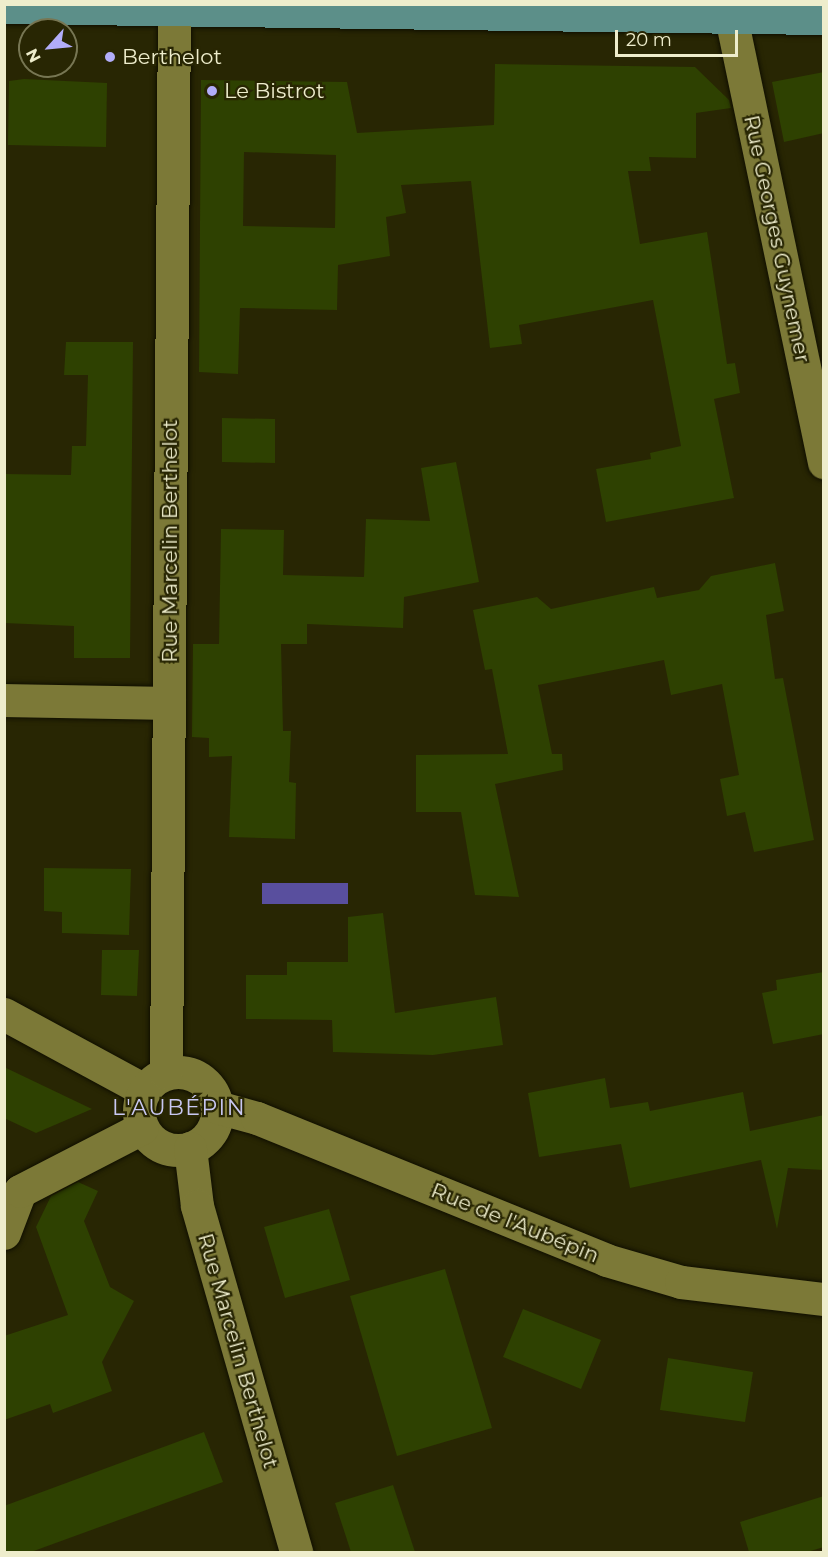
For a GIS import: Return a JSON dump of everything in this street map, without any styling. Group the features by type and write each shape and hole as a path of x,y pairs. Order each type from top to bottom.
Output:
{"main road":[{"path":"4,7 824,18"}],"street":[{"name":"Rue Marcelin Berthelot","path":"155,1081 168,703 174,10"},
{"name":"Rue Georges Guynemer","path":"731,17 824,462"},
{"path":"4,700 168,703"},
{"path":"4,1014 155,1081 194,1075 213,1094 217,1107 212,1131 190,1148 161,1147 142,1128 139,1108 155,1081"},
{"name":"Rue de l'Aubépin","path":"217,1107 257,1118 606,1260 681,1282 824,1299"},
{"path":"4,1233 12,1188 142,1128"},
{"name":"Rue Marcelin Berthelot","path":"190,1148 197,1206 296,1552"}],"shaded area":[{"path":"262,883 348,883 348,904 262,904"}],"building":[{"path":"495,64 695,67 729,100 731,108 696,113 696,158 649,157 651,171 628,171 640,244 707,232 727,364 735,363 740,393 714,399 734,498 606,522 596,469 651,459 650,453 681,446 653,300 519,325 522,344 490,348 471,181 401,185 406,213 386,217 390,256 338,265 337,310 240,308 238,374 199,372 201,80 347,82 357,133 494,125","holes":["244,152 336,155 335,228 243,226"]},
{"path":"824,72 824,133 784,142 772,82"},
{"path":"24,79 107,83 106,147 8,145 9,81"},
{"path":"66,342 133,342 130,658 74,658 74,626 4,623 5,474 71,475 72,446 86,446 88,375 64,375"},
{"path":"222,418 275,419 275,463 222,462"},
{"path":"456,462 479,582 404,597 403,628 307,624 307,644 281,644 283,731 291,731 289,782 296,783 295,839 229,837 232,756 209,757 209,738 192,737 193,644 219,644 221,529 284,530 283,575 364,577 366,519 430,521 421,468"},
{"path":"775,563 784,611 766,615 775,679 783,678 814,840 754,852 745,812 727,816 720,779 739,775 722,684 671,695 664,660 538,685 552,754 562,754 563,770 495,784 519,897 475,895 461,812 416,812 416,755 508,754 492,669 485,670 473,610 537,597 551,609 654,587 657,598 699,590 711,576"},
{"path":"44,868 131,869 129,935 62,933 62,912 44,911"},
{"path":"383,913 395,1013 496,997 503,1045 433,1055 333,1052 332,1020 246,1019 246,975 287,975 287,962 348,962 348,917"},
{"path":"102,950 139,950 137,996 101,995"},
{"path":"824,972 824,1034 773,1044 762,993 777,990 776,980"},
{"path":"4,1067 92,1109 36,1133 4,1118"},
{"path":"605,1078 610,1108 648,1102 650,1111 743,1092 750,1131 824,1115 824,1170 788,1168 777,1229 761,1160 630,1188 621,1144 539,1157 528,1093"},
{"path":"78,1182 98,1191 84,1221 110,1287 134,1301 102,1362 112,1391 53,1413 50,1404 4,1420 4,1336 68,1315 36,1227 51,1196"},
{"path":"329,1209 350,1280 285,1298 264,1227"},
{"path":"445,1269 492,1428 397,1456 350,1296"},
{"path":"523,1309 601,1340 581,1389 503,1357"},
{"path":"668,1358 753,1372 745,1422 660,1410"},
{"path":"204,1432 223,1482 31,1552 4,1552 4,1506"},
{"path":"393,1485 415,1552 351,1552 335,1503"},
{"path":"824,1496 824,1547 807,1552 749,1552 740,1522"}],"place":[{"name":"Berthelot","path":"110,57"},
{"name":"Le Bistrot","path":"212,91"}],"district":[{"name":"L'AUBÉPIN","path":"179,1108"}]}
